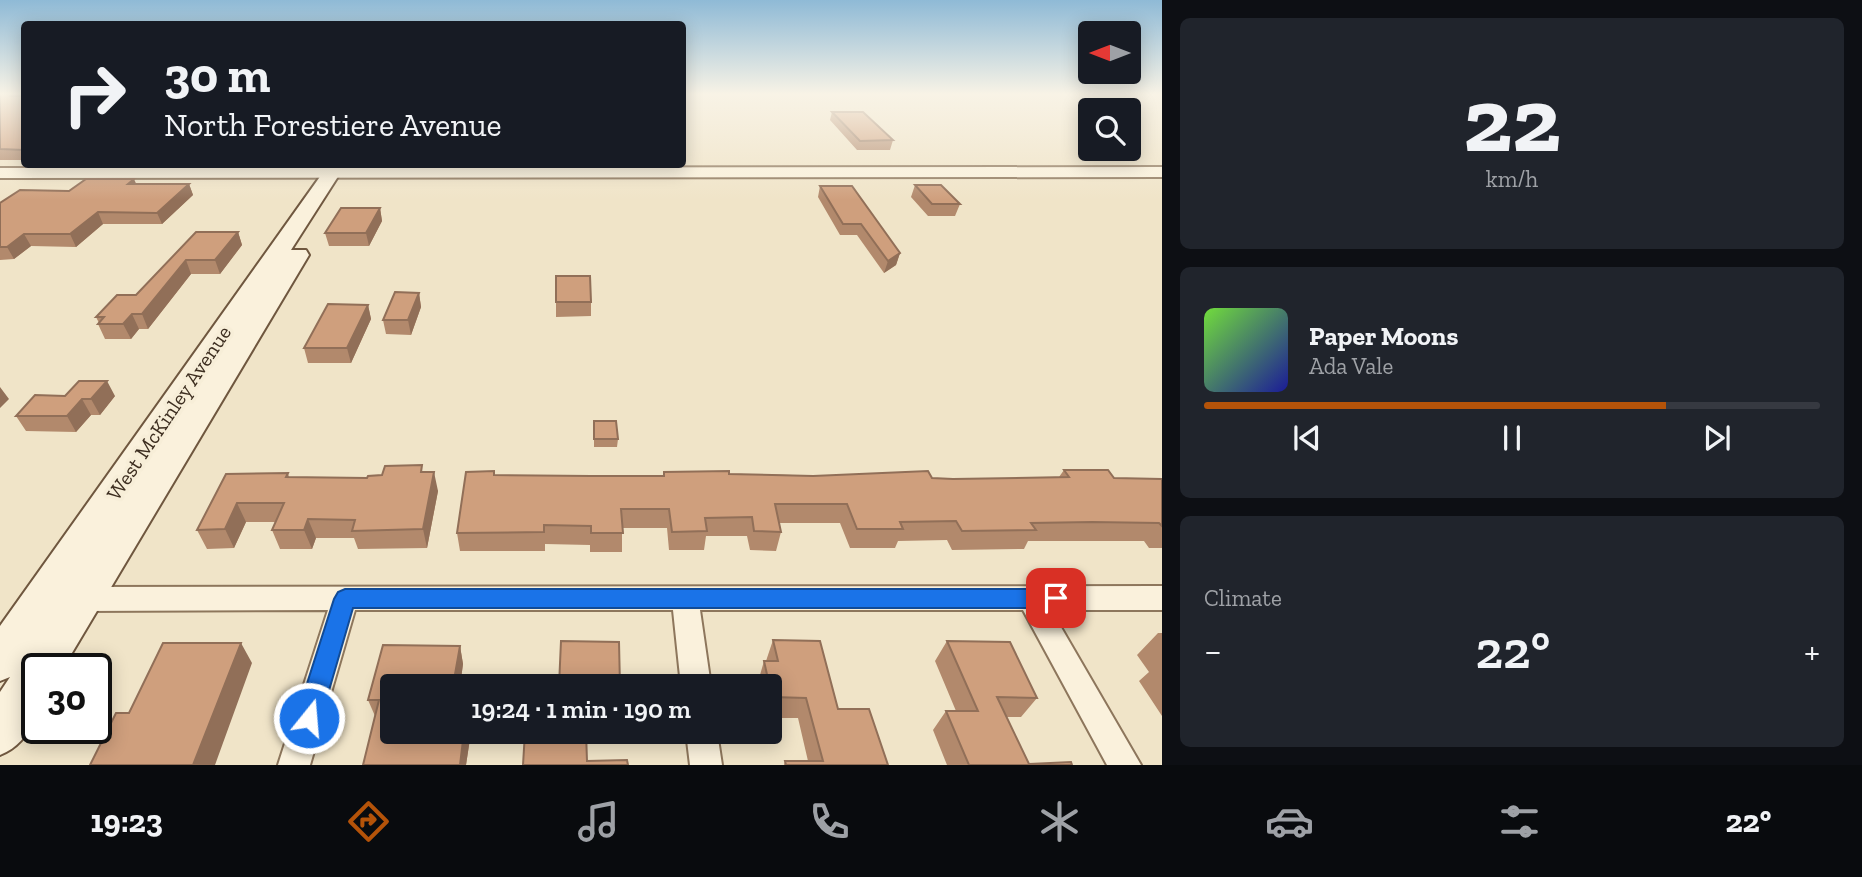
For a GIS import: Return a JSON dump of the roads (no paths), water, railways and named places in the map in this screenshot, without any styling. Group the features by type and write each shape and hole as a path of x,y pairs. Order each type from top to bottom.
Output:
{"main road":[{"name":"West McKinley Avenue","path":"49,653 344,169"},
{"name":"West McKinley Avenue","path":"0,661 344,169"},
{"path":"0,732 21,699"}],"street":[{"path":"0,173 46,169 1162,172"},
{"path":"1030,598 1125,765"},
{"path":"83,599 1162,598"},
{"path":"294,765 345,599"},
{"path":"685,599 694,674"},
{"path":"703,744 706,765"}]}
